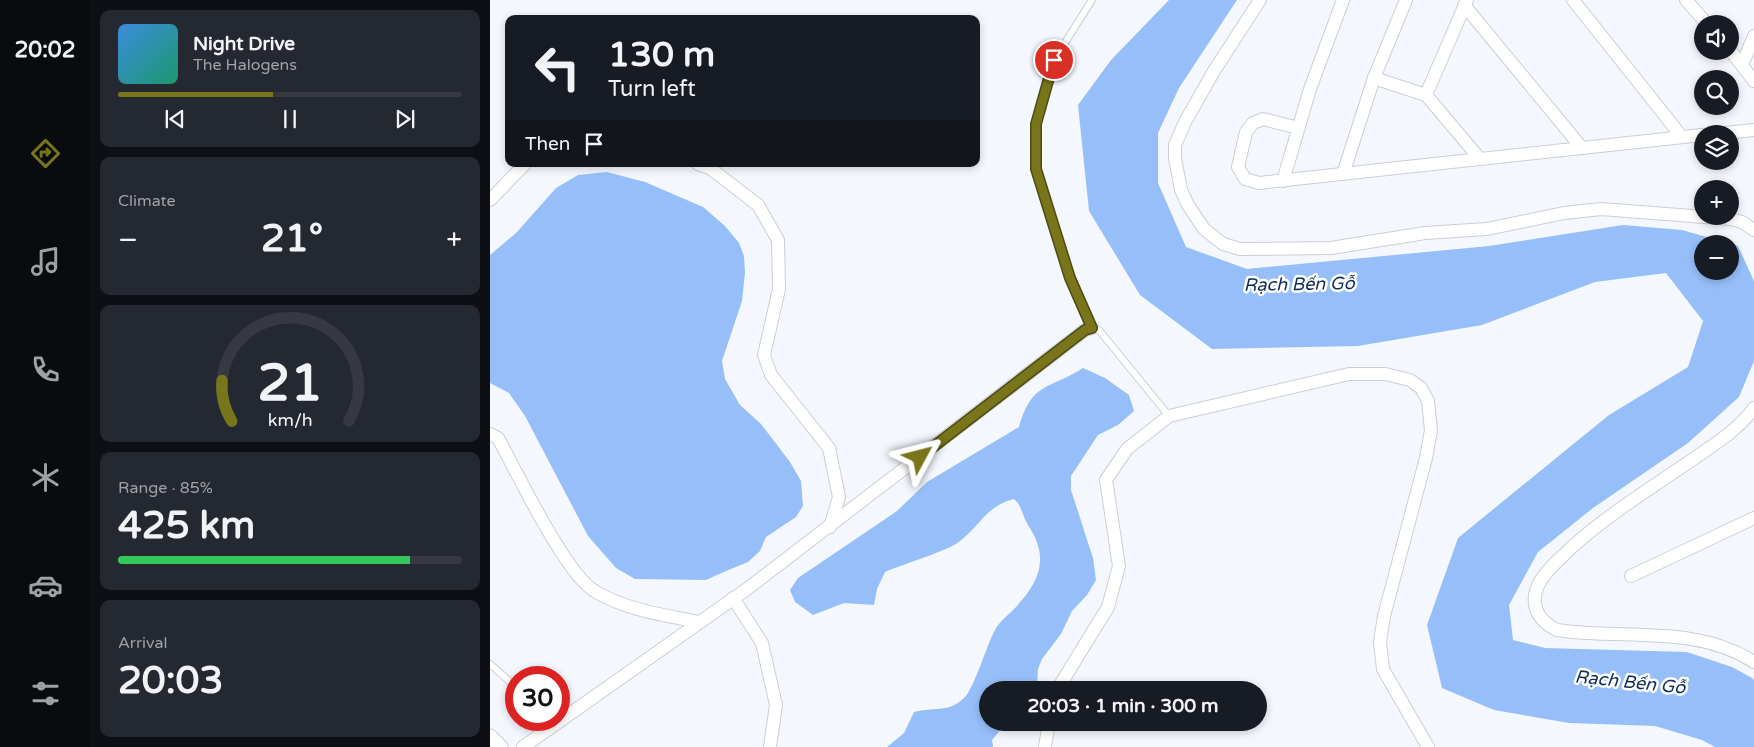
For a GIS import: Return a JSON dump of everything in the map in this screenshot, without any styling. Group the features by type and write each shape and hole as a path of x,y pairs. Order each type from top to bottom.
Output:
{"street":[{"path":"1260,0 1214,71 1185,122 1176,144 1175,158 1181,190 1188,205 1204,229 1223,244 1240,249 1331,248 1425,233 1487,229 1564,213 1601,210 1731,218 1742,222 1754,230"},
{"path":"1283,180 1298,128 1343,0"},
{"path":"1343,174 1374,78 1406,0"},
{"path":"1573,0 1682,137"},
{"path":"1686,0 1699,15"},
{"path":"1426,95 1466,3 1582,148"},
{"path":"1742,64 1754,36"},
{"path":"1739,60 1754,81"},
{"path":"1374,78 1426,95 1480,159"},
{"path":"1298,128 1263,119 1253,122 1246,132 1238,166 1240,173 1251,182 1283,180 1694,136"},
{"path":"1739,132 1754,130"},
{"path":"490,200 522,167"},
{"path":"707,167 758,205 778,240 779,289 764,355 771,375 829,448 839,497 830,527"},
{"path":"570,710 733,598 830,527 1085,330 1092,328"},
{"path":"1063,681 1108,607 1118,566 1106,480 1127,449 1169,416 1349,374 1385,374 1410,380 1421,388 1428,401 1431,430 1426,458 1384,616 1380,642 1383,669 1428,747"},
{"path":"1754,408 1719,441 1593,528 1551,566 1540,581 1534,598 1539,618 1546,625 1556,630 1704,640 1727,648 1754,662"},
{"path":"490,434 498,438 566,561 595,592 640,610 699,622"},
{"path":"1631,576 1754,518"},
{"path":"733,598 762,643 776,705 770,747"},
{"path":"524,747 542,731"},
{"path":"1046,747 1048,731"},
{"path":"490,737 500,747"}],"lane":[{"path":"1092,0 1054,60 1036,124 1036,169 1070,278 1092,328 1100,330 1169,416"},
{"path":"490,664 505,677"}],"water":[{"name":"Rạch Bến Gỗ","path":"1169,0 1237,0 1179,88 1158,133 1158,183 1186,247 1247,269 1489,246 1623,225 1682,230 1700,235 1694,235 1694,280 1739,280 1739,248 1754,281 1754,361 1739,397 1688,443 1593,508 1538,552 1509,605 1513,640 1545,648 1687,652 1732,667 1752,678 1754,680 1754,747 1715,747 1702,740 1655,726 1569,723 1494,710 1442,688 1427,625 1458,538 1609,415 1688,367 1703,321 1666,273 1595,282 1482,325 1358,346 1212,349 1140,295 1089,211 1078,105 1111,60"},
{"path":"607,172 645,182 703,207 725,226 739,243 744,256 745,273 742,301 722,361 725,379 740,405 761,424 790,462 801,481 803,506 796,517 766,537 760,551 748,562 706,580 635,579 616,568 588,536 525,416 509,393 490,383 490,255 517,232 556,188 578,175"},
{"path":"1083,368 1105,378 1129,395 1134,411 1118,425 1098,435 1071,476 1071,490 1093,558 1096,580 1087,595 1072,611 1061,634 1042,659 1038,669 1037,681 979,681 979,731 999,731 992,740 993,747 887,747 904,733 914,712 946,708 964,698 972,686 996,629 1023,599 1036,579 1040,559 1039,548 1019,505 1014,499 997,506 954,545 885,572 877,589 874,605 844,603 813,615 795,602 790,590 798,578 897,511 927,482 1019,427 1024,412 1036,394"}],"route":[{"path":"920,457 1085,330 1092,328 1070,278 1036,169 1036,124 1054,60"}]}
